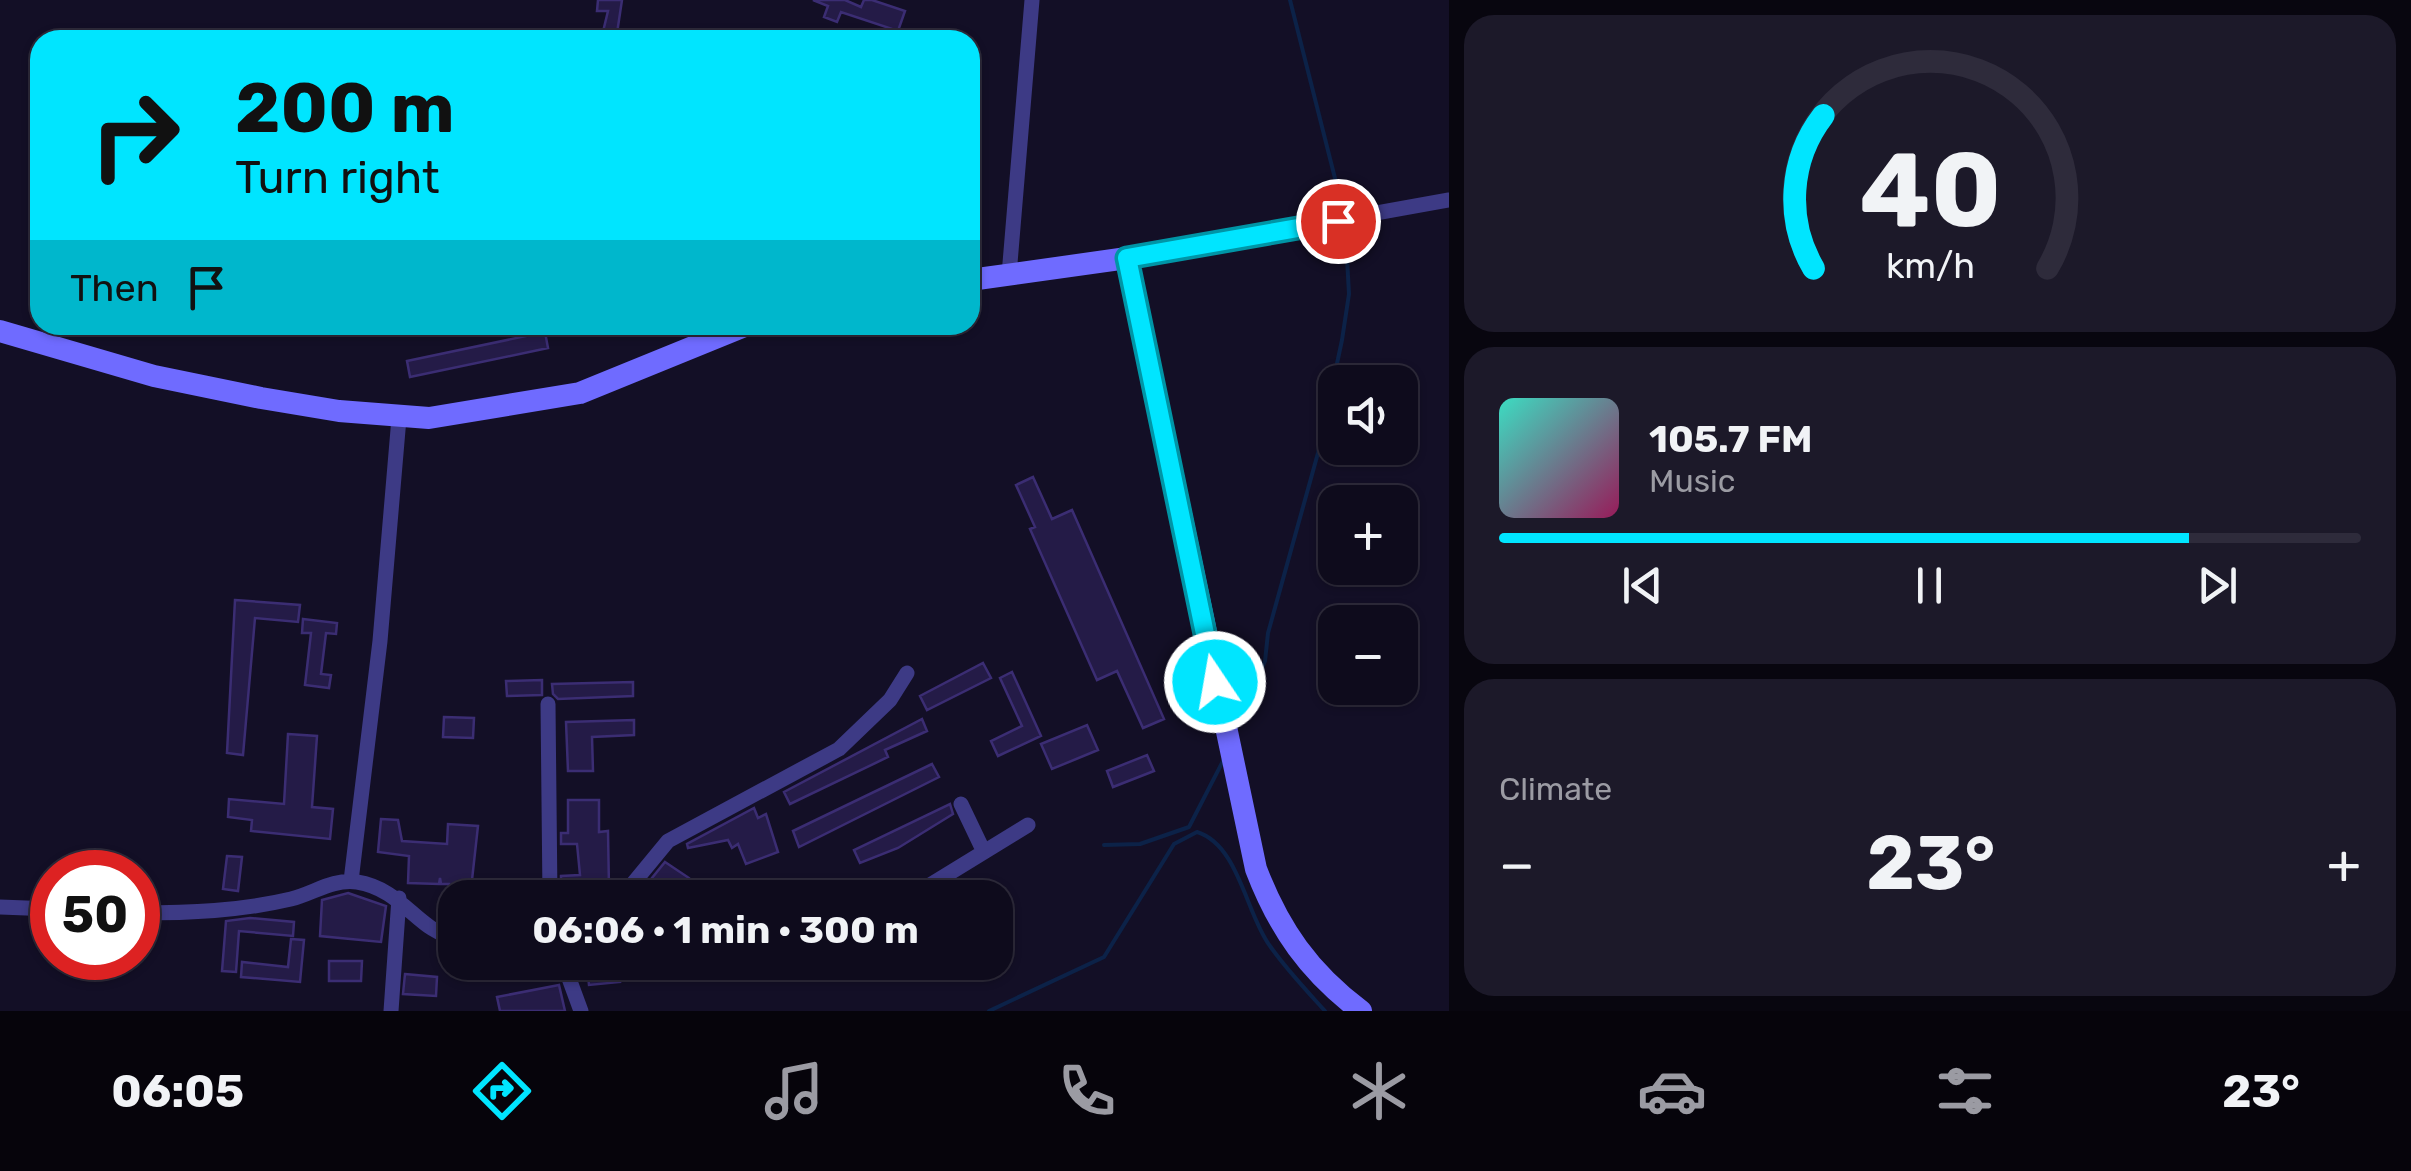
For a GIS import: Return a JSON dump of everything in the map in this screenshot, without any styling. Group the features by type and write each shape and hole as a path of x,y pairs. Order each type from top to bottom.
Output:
{"main road":[{"path":"980,279 1127,258 1256,869 1295,949 1330,988 1361,1011"},
{"path":"0,331 154,376 262,398 398,418 430,418 580,393 722,335"}],"street":[{"path":"1009,275 1032,0"},
{"path":"1127,258 1448,200"},
{"path":"351,882 380,641 398,418"},
{"path":"636,880 668,840 839,749 890,700 907,673"},
{"path":"548,704 550,880"},
{"path":"961,804 983,850"},
{"path":"937,880 1028,825"},
{"path":"160,912 231,909 293,899 326,884 351,882 398,898 438,932"},
{"path":"391,1011 398,898"},
{"path":"0,907 30,908"},
{"path":"570,980 581,1011"}],"building":[{"path":"598,0 622,0 618,30 603,30 608,11 597,11"},
{"path":"813,0 845,0 861,7 864,0 872,0 905,11 895,30 841,12 837,22 824,17 828,6"},
{"path":"531,335 546,335 548,348 410,377 407,361"},
{"path":"1033,477 1052,519 1072,510 1164,719 1143,728 1117,671 1097,680 1030,529 1035,527 1016,485"},
{"path":"235,600 300,605 298,622 255,618 243,755 227,753"},
{"path":"303,619 337,623 336,634 326,633 321,674 331,675 329,688 305,685 311,633 302,633"},
{"path":"983,663 991,678 927,710 920,696"},
{"path":"1012,672 1041,736 998,756 991,741 1022,726 1000,678"},
{"path":"542,680 542,695 507,696 506,681"},
{"path":"633,682 633,696 558,699 552,684"},
{"path":"444,717 474,718 473,738 443,737"},
{"path":"922,719 927,731 885,750 888,757 790,804 784,792"},
{"path":"634,720 634,735 592,737 593,771 568,771 566,722"},
{"path":"1087,725 1098,750 1052,769 1041,744"},
{"path":"288,734 317,736 312,807 333,809 330,839 251,831 252,820 228,817 229,799 284,804"},
{"path":"1147,755 1154,771 1113,787 1107,771"},
{"path":"932,764 939,777 799,847 793,831"},
{"path":"568,800 599,800 599,832 608,831 609,880 561,880 561,876 580,875 577,844 561,844 561,833 568,833"},
{"path":"950,804 953,814 898,848 860,863 854,850"},
{"path":"754,808 758,818 766,814 778,852 746,864 738,844 732,848 728,840 688,848 687,844"},
{"path":"381,819 398,820 402,841 447,844 448,824 478,826 472,880 440,878 438,884 408,883 409,856 378,852"},
{"path":"227,856 242,857 238,891 223,889"},
{"path":"665,862 689,878 689,880 650,880"},
{"path":"348,893 386,906 381,942 320,936 322,900"},
{"path":"250,918 294,922 293,936 239,931 236,972 222,971 226,921"},
{"path":"291,939 304,940 300,982 241,977 242,962 288,967"},
{"path":"329,961 362,961 361,981 329,981"},
{"path":"405,974 437,977 436,996 403,994"},
{"path":"588,980 620,980 620,982 589,985"},
{"path":"559,985 565,1011 500,1011 497,997"}],"waterway":[{"path":"1290,0 1344,214"},
{"path":"1237,727 1265,661 1268,633 1318,453 1349,294 1345,223"},
{"path":"1104,845 1140,844 1189,827 1224,759"},
{"path":"989,1011 1104,957 1174,844 1197,832 1223,851 1270,946 1325,1011"}],"route":[{"path":"1215,682 1127,258 1338,221"}]}
